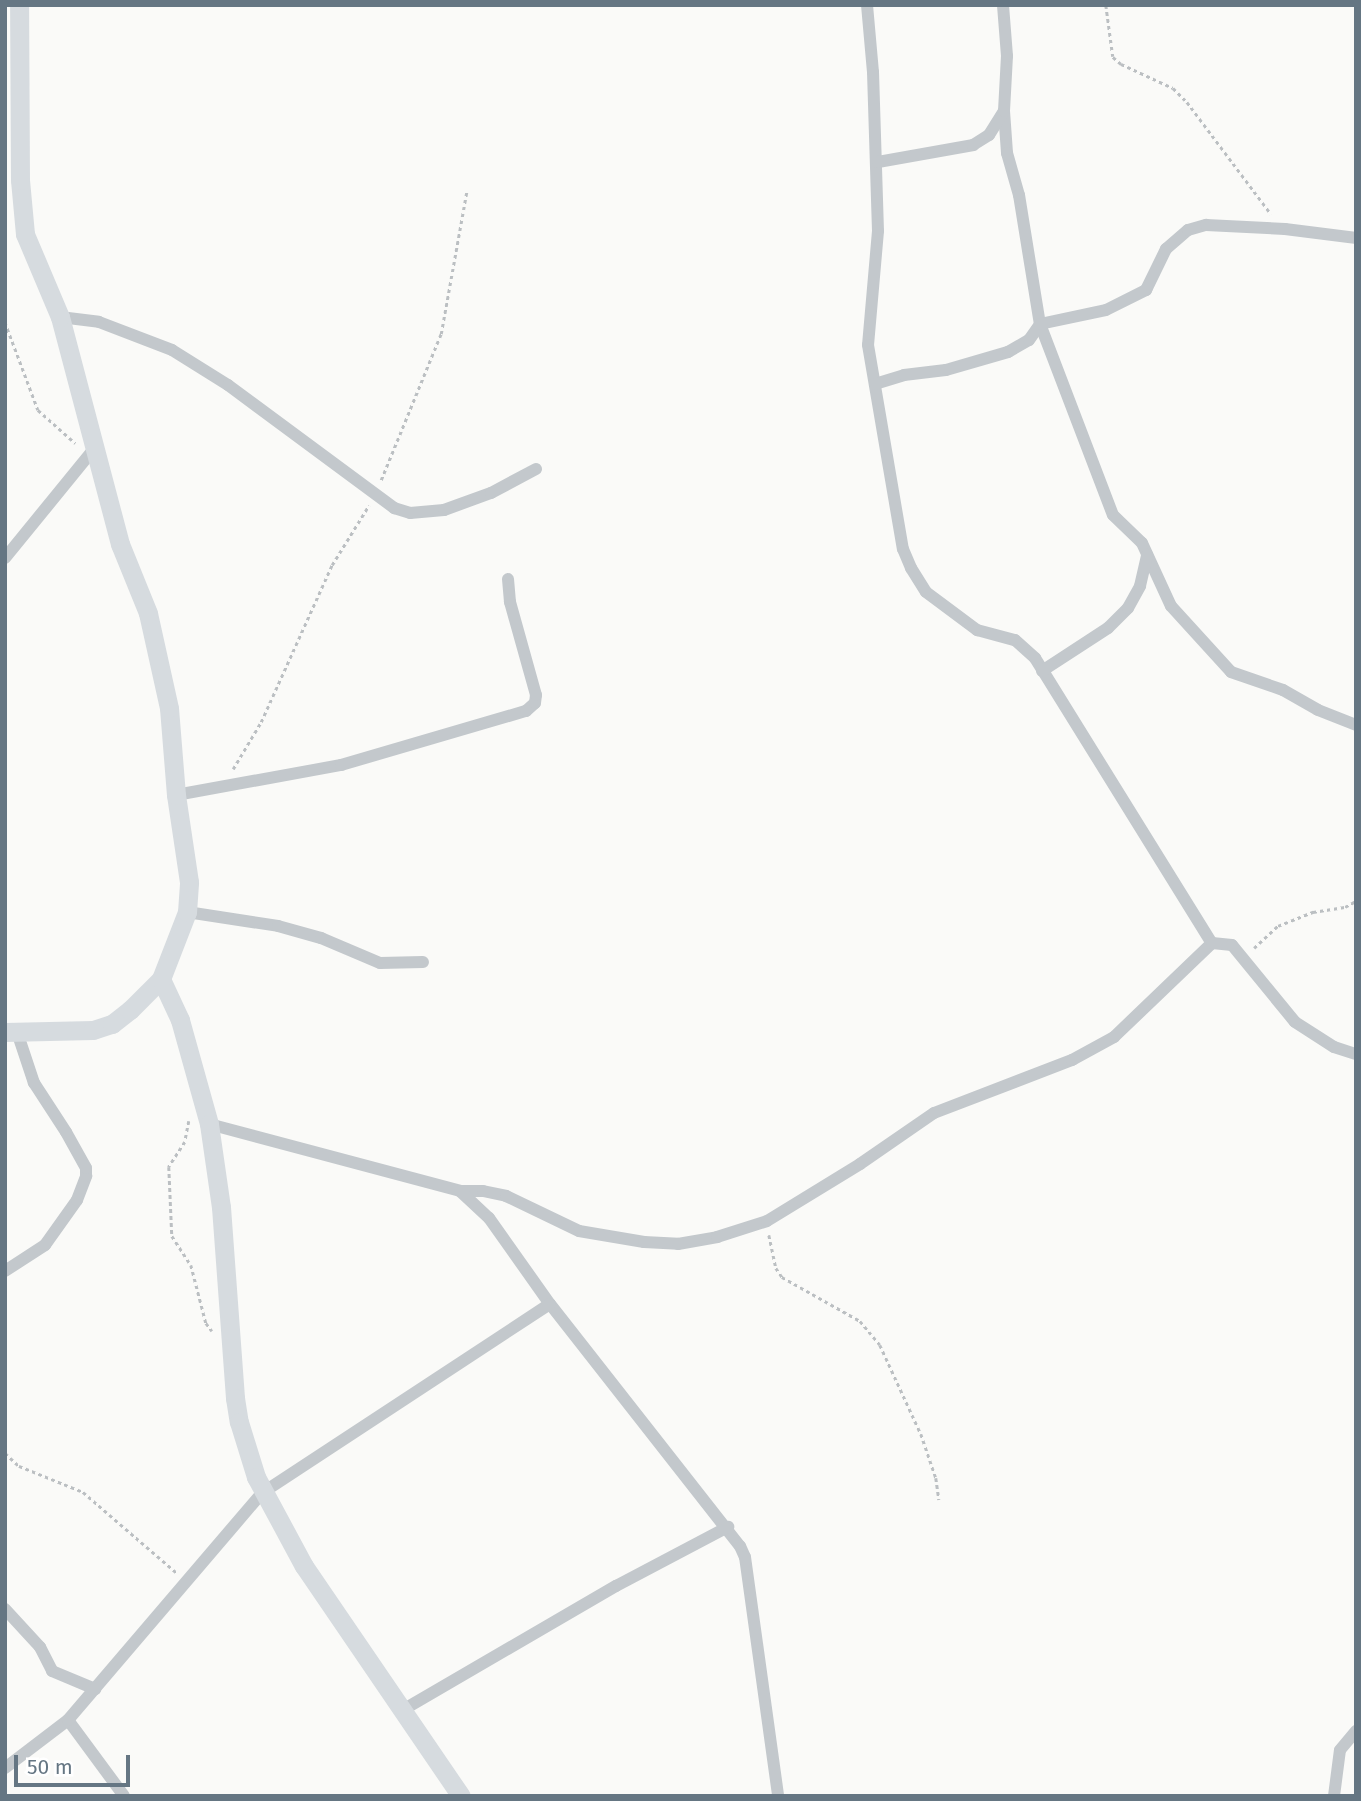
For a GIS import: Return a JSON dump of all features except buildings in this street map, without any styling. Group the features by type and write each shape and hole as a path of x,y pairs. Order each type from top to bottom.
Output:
{"street":[{"path":"5,1271 45,1245 77,1200 86,1176 86,1168 34,1083 11,1032 102,1028 130,1010 162,979 187,912 189,882 176,795 169,708 148,613 120,544 92,452 60,317 25,234 20,180 19,5"},
{"path":"867,5 878,162 877,264 868,329 901,537 911,568 921,586 934,598 983,633 1015,640 1030,653 1212,943"},
{"path":"1003,5 1007,56 1004,111 1007,153 1019,195 1040,324 1114,515 1135,534 1147,552 1171,606 1231,672 1283,690 1310,706 1356,726"},
{"path":"878,162 973,145 989,135 1004,111"},
{"path":"875,384 904,375 946,370 1008,352 1029,340 1040,324 1106,310 1146,290 1166,248 1188,230 1206,225 1285,229 1356,238"},
{"path":"60,317 99,322 172,350 228,385 394,508 410,513 444,510 491,493 536,469"},
{"path":"5,558 92,452"},
{"path":"1042,671 1108,628 1128,608 1140,586 1147,552"},
{"path":"176,795 341,765 526,710 535,704 536,695 513,613 508,579"},
{"path":"187,912 278,926 321,938 380,963 424,962"},
{"path":"209,1124 460,1191 483,1191 506,1196 579,1231 644,1242 678,1244 717,1237 766,1221 860,1164 934,1113 1072,1060 1114,1037 1212,943 1227,943 1243,958 1295,1022 1334,1047 1356,1054"},
{"path":"162,979 180,1020 209,1124 221,1207 230,1355 239,1422 262,1493 303,1566 461,1796"},
{"path":"460,1191 489,1218 550,1304 728,1527 745,1556 778,1796"},
{"path":"5,1768 68,1720 262,1493 550,1304"},
{"path":"401,1712 616,1586 728,1527"},
{"path":"5,1609 40,1647 52,1671 95,1689"},
{"path":"68,1720 124,1796"},
{"path":"1334,1796 1340,1750 1356,1731"}],"path":[{"path":"1107,5 1113,57 1121,64 1173,89 1187,102 1285,229"},
{"path":"222,787 261,722 332,565 374,495 441,334 467,190"},
{"path":"5,322 30,397 38,410 92,452"},
{"path":"1243,958 1278,926 1313,912 1345,907 1356,901"},
{"path":"190,1118 185,1142 169,1167 172,1236 191,1265 206,1323 230,1355"},
{"path":"766,1221 776,1268 782,1277 860,1321 880,1345 921,1434 936,1478 939,1500"},
{"path":"5,1453 19,1466 83,1492 187,1582"},
{"path":"1356,1683 1356,1716"}]}
